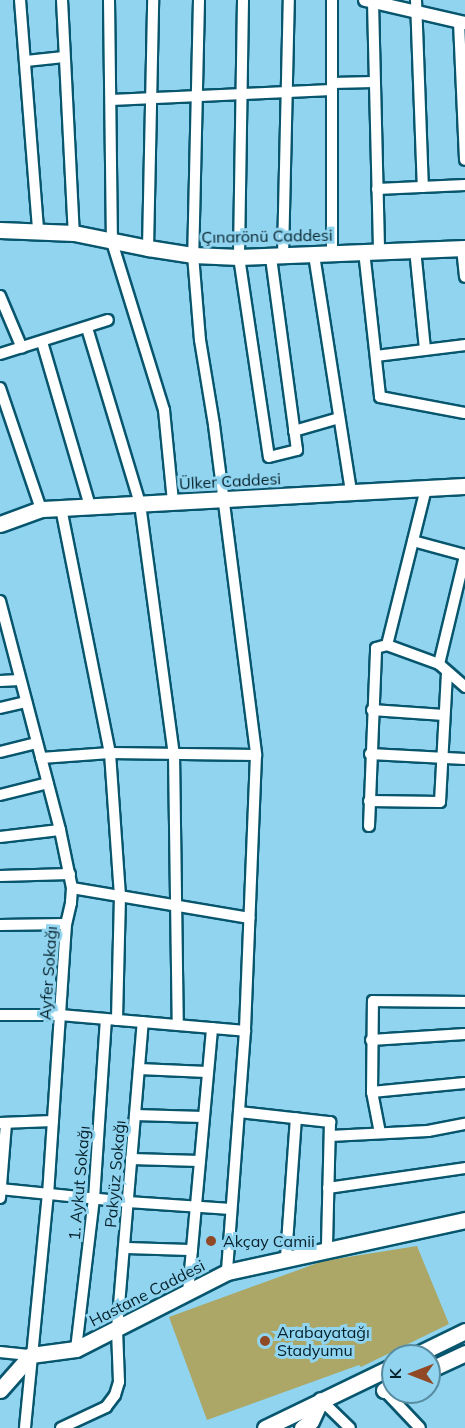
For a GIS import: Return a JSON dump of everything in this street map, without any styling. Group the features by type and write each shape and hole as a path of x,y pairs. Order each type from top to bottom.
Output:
{"main road":[{"name":"Çınarönü Caddesi","path":"0,230 75,233 112,242 193,255 239,257 464,248"},
{"name":"Ülker Caddesi","path":"0,524 41,509 465,486"},
{"name":"Hastane Caddesi","path":"31,1355 76,1348 227,1272 327,1248 465,1220"},
{"path":"438,1344 465,1331"},
{"path":"441,1364 465,1353"},
{"path":"0,1390 31,1355"},
{"path":"265,1428 381,1372"},
{"path":"302,1428 311,1421 321,1400"}],"street":[{"path":"20,0 38,230"},
{"path":"62,0 75,233"},
{"path":"109,0 112,242 164,411 173,502"},
{"path":"148,248 153,0"},
{"path":"199,0 193,255 200,340 256,755 245,1031 227,1272"},
{"path":"243,0 239,257 269,457 297,450 277,256 287,92 289,0"},
{"path":"332,0 332,254"},
{"path":"465,160 462,23 416,6 369,1 378,189 371,251 380,397 465,413"},
{"path":"416,6 423,187"},
{"path":"26,61 64,57"},
{"path":"111,100 287,92 374,82"},
{"path":"378,189 465,185"},
{"path":"464,248 465,278"},
{"path":"415,249 425,349"},
{"path":"314,255 351,492"},
{"path":"0,296 22,348"},
{"path":"0,354 108,320"},
{"path":"87,328 140,504 174,754 178,1025"},
{"path":"42,342 90,506"},
{"path":"376,356 465,345"},
{"path":"0,388 41,509"},
{"path":"294,431 339,418"},
{"path":"387,645 426,488"},
{"name":"1. Aykut Sokağı","path":"62,508 110,753 120,896 94,1199 76,1348"},
{"path":"369,801 440,802 444,715 443,668 465,556 413,541"},
{"name":"Ayfer Sokağı","path":"0,601 60,830 72,888 66,924 48,1193 25,1428"},
{"path":"369,826 370,754 376,648 387,645 443,668 465,687"},
{"path":"0,681 20,680"},
{"path":"0,708 27,702"},
{"path":"372,710 444,715"},
{"path":"0,752 37,743"},
{"path":"41,758 110,753 256,755"},
{"path":"370,754 465,759"},
{"path":"0,795 48,783"},
{"path":"0,837 60,830"},
{"path":"0,876 70,874"},
{"path":"72,888 249,918"},
{"path":"0,925 66,924"},
{"path":"380,1133 372,1092 373,1001 465,1002"},
{"path":"0,1015 60,1015 245,1031"},
{"name":"Pakyüz Sokağı","path":"61,1428 106,1407 115,1395 120,1368 117,1329 143,1022"},
{"path":"188,1293 212,1028"},
{"path":"371,1040 465,1034"},
{"path":"139,1069 207,1072"},
{"path":"372,1092 465,1083"},
{"path":"239,1112 330,1122 327,1248"},
{"path":"135,1114 203,1117"},
{"path":"286,1257 296,1118"},
{"path":"53,1121 3,1123 0,1192 48,1193 128,1202 231,1209"},
{"path":"330,1136 428,1131 465,1124"},
{"path":"131,1158 200,1161"},
{"path":"328,1188 465,1168"},
{"path":"124,1248 192,1250"},
{"path":"0,1352 31,1355"},
{"path":"321,1400 350,1428"},
{"path":"401,1404 420,1428"}],"shaded area":[{"name":"Arabayatağı Stadyumu","path":"417,1246 449,1324 408,1344 381,1344 381,1357 361,1367 359,1365 207,1420 169,1317 323,1261"}],"place":[{"name":"Akçay Camii","path":"211,1241"},
{"name":"Arabayatağı Stadyumu","path":"265,1341"}]}
